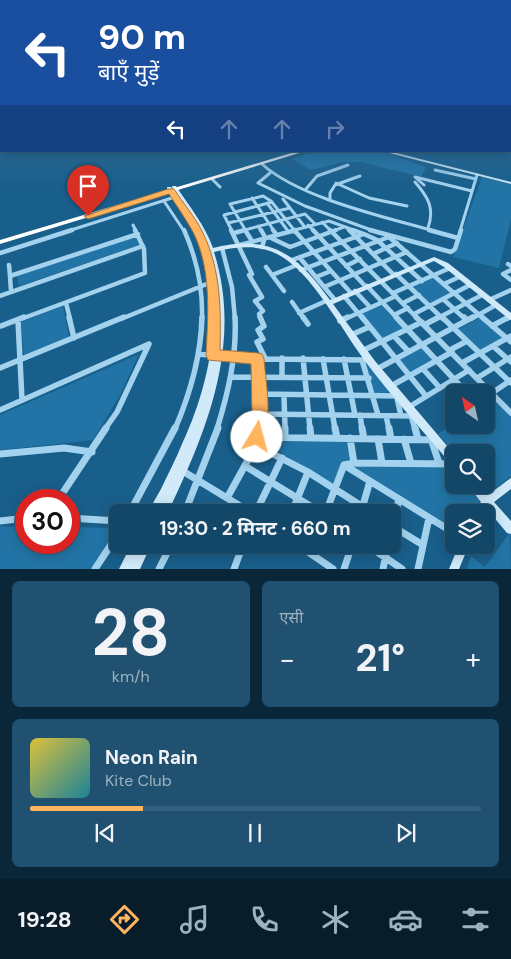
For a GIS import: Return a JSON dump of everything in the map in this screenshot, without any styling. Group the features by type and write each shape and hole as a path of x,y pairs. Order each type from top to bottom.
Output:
{"highway":[{"path":"0,238 173,191 291,152"},
{"path":"0,242 301,152"}],"street":[{"path":"387,152 511,182"},
{"path":"393,152 477,177"},
{"path":"262,164 270,173 364,212 428,228 458,238"},
{"path":"306,189 317,176 348,166"},
{"path":"435,170 511,182"},
{"path":"270,173 258,183 305,206 370,230 448,251 455,249 477,177"},
{"path":"330,199 330,190 336,183 360,176"},
{"path":"424,185 415,177 472,192"},
{"path":"212,179 220,187"},
{"path":"415,182 428,198 433,208 428,228"},
{"path":"336,183 369,198 407,206"},
{"path":"0,253 164,201 173,191 208,252 215,280 216,356 202,408 166,504"},
{"path":"252,241 231,204 262,196 270,203 290,230 305,242 331,271 370,307"},
{"path":"252,198 276,234"},
{"path":"283,199 296,216 382,302 459,384"},
{"path":"134,504 172,436 191,384 198,354 202,309 200,286 189,242 182,226 164,201"},
{"path":"241,201 252,218"},
{"path":"265,358 257,342 263,339 258,330 264,326 259,314 263,311 255,301 262,297 249,275 252,274 224,214 270,203"},
{"path":"228,223 290,208"},
{"path":"234,232 307,214 315,224"},
{"path":"208,252 329,221 377,240 422,280"},
{"path":"322,222 483,384"},
{"path":"1,326 144,275 146,271 143,246 133,225"},
{"path":"258,226 267,237 290,247 345,227"},
{"path":"345,227 510,382 495,391"},
{"path":"10,276 138,234"},
{"path":"300,258 364,234"},
{"path":"262,247 267,237"},
{"path":"272,275 299,266 323,262 377,240 390,237 492,326 510,339"},
{"path":"373,254 397,243"},
{"path":"240,245 262,247 276,251 316,277 324,287 340,321 362,351 366,360 378,416"},
{"path":"0,296 143,246"},
{"path":"189,504 199,481 232,377 235,358 234,298 222,248"},
{"path":"324,287 407,252"},
{"path":"299,266 300,258"},
{"path":"300,258 299,266 330,301"},
{"path":"300,312 434,259 450,268 482,295 510,315 492,326"},
{"path":"346,266 360,260"},
{"path":"9,266 11,292"},
{"path":"266,267 284,292"},
{"path":"510,267 503,274 511,280"},
{"path":"340,321 382,302 409,286 450,268"},
{"path":"316,277 331,271"},
{"path":"444,284 460,277"},
{"path":"0,368 215,280"},
{"path":"414,314 470,285"},
{"path":"489,300 510,292"},
{"path":"362,351 407,329 454,310 482,295"},
{"path":"344,296 426,396"},
{"path":"403,303 419,296"},
{"path":"443,299 467,320"},
{"path":"292,302 308,324"},
{"path":"66,303 74,338"},
{"path":"377,368 496,305"},
{"path":"394,315 408,308"},
{"path":"18,320 22,400"},
{"path":"350,336 369,327"},
{"path":"394,336 408,351"},
{"path":"462,363 510,339"},
{"path":"391,386 437,361 467,341"},
{"path":"0,410 149,344 121,405 92,452 66,489"},
{"path":"477,378 510,359 493,346"},
{"path":"198,354 258,359 323,358 366,360 377,368 445,453"},
{"path":"282,358 282,376"},
{"path":"302,358 310,438"},
{"path":"323,358 337,438"},
{"path":"227,498 257,437 260,414 258,359"},
{"path":"344,359 351,396 364,438"},
{"path":"423,368 440,388"},
{"path":"409,407 469,370"},
{"path":"232,377 304,376 369,378"},
{"path":"260,394 398,396"},
{"path":"284,395 285,437"},
{"path":"398,396 401,416"},
{"path":"495,396 510,409"},
{"path":"260,414 414,416"},
{"path":"386,416 391,439"},
{"path":"414,416 418,439"},
{"path":"257,437 434,440"},
{"path":"350,438 354,463"},
{"path":"378,439 382,463"},
{"path":"404,439 411,463"},
{"path":"434,440 439,463"},
{"path":"254,444 308,472 354,504"},
{"path":"0,454 64,448 92,452"},
{"path":"260,504 282,458"},
{"path":"344,465 354,463 445,463"},
{"path":"344,465 445,528"},
{"path":"329,504 344,465"},
{"path":"244,466 272,481 307,504"},
{"path":"179,469 237,504"},
{"path":"159,504 179,469"},
{"path":"295,504 308,472"},
{"path":"364,504 370,481"},
{"path":"487,502 511,483"},
{"path":"480,494 511,530"},
{"path":"398,504 399,499"},
{"path":"418,569 429,518"},
{"path":"0,520 15,519"},
{"path":"80,519 109,520"},
{"path":"401,531 423,545"},
{"path":"95,569 109,548"},
{"path":"124,569 132,554"},
{"path":"134,569 142,554"},
{"path":"159,569 166,554"},
{"path":"234,569 240,554"},
{"path":"312,554 333,569"},
{"path":"344,569 349,554"},
{"path":"381,554 402,569"},
{"path":"382,569 386,554"},
{"path":"454,569 460,554"}],"shaded area":[{"path":"311,152 383,152 426,167 421,177 361,162 343,162 311,170 292,159"},
{"path":"482,177 511,184 511,219 499,268 453,257"},
{"path":"135,237 139,245 19,286 17,276"},
{"path":"434,276 453,292 430,304 411,286"},
{"path":"381,303 405,329 382,340 360,314"},
{"path":"63,306 69,337 24,355 21,322"},
{"path":"481,317 504,337 480,351 457,330"},
{"path":"420,347 434,361 410,374 397,359"},
{"path":"139,354 120,395 93,440 0,450 0,415"},
{"path":"364,362 370,362 393,392 375,394"},
{"path":"495,399 511,416 511,476 495,489 495,444 447,444 438,434 445,429 445,434 495,434"},
{"path":"259,439 348,440 351,461 339,469 332,485"},
{"path":"350,467 445,467 445,494 476,494 480,499 479,504 445,504 445,525"},
{"path":"0,526 15,527 15,554 80,554 80,527 109,528 109,546 96,569 0,569"},
{"path":"510,532 511,569 467,569 471,556 485,567"}],"route":[{"path":"88,216 171,191 197,231 207,257 213,281 216,314 213,355 258,359 260,414 257,437"}]}
